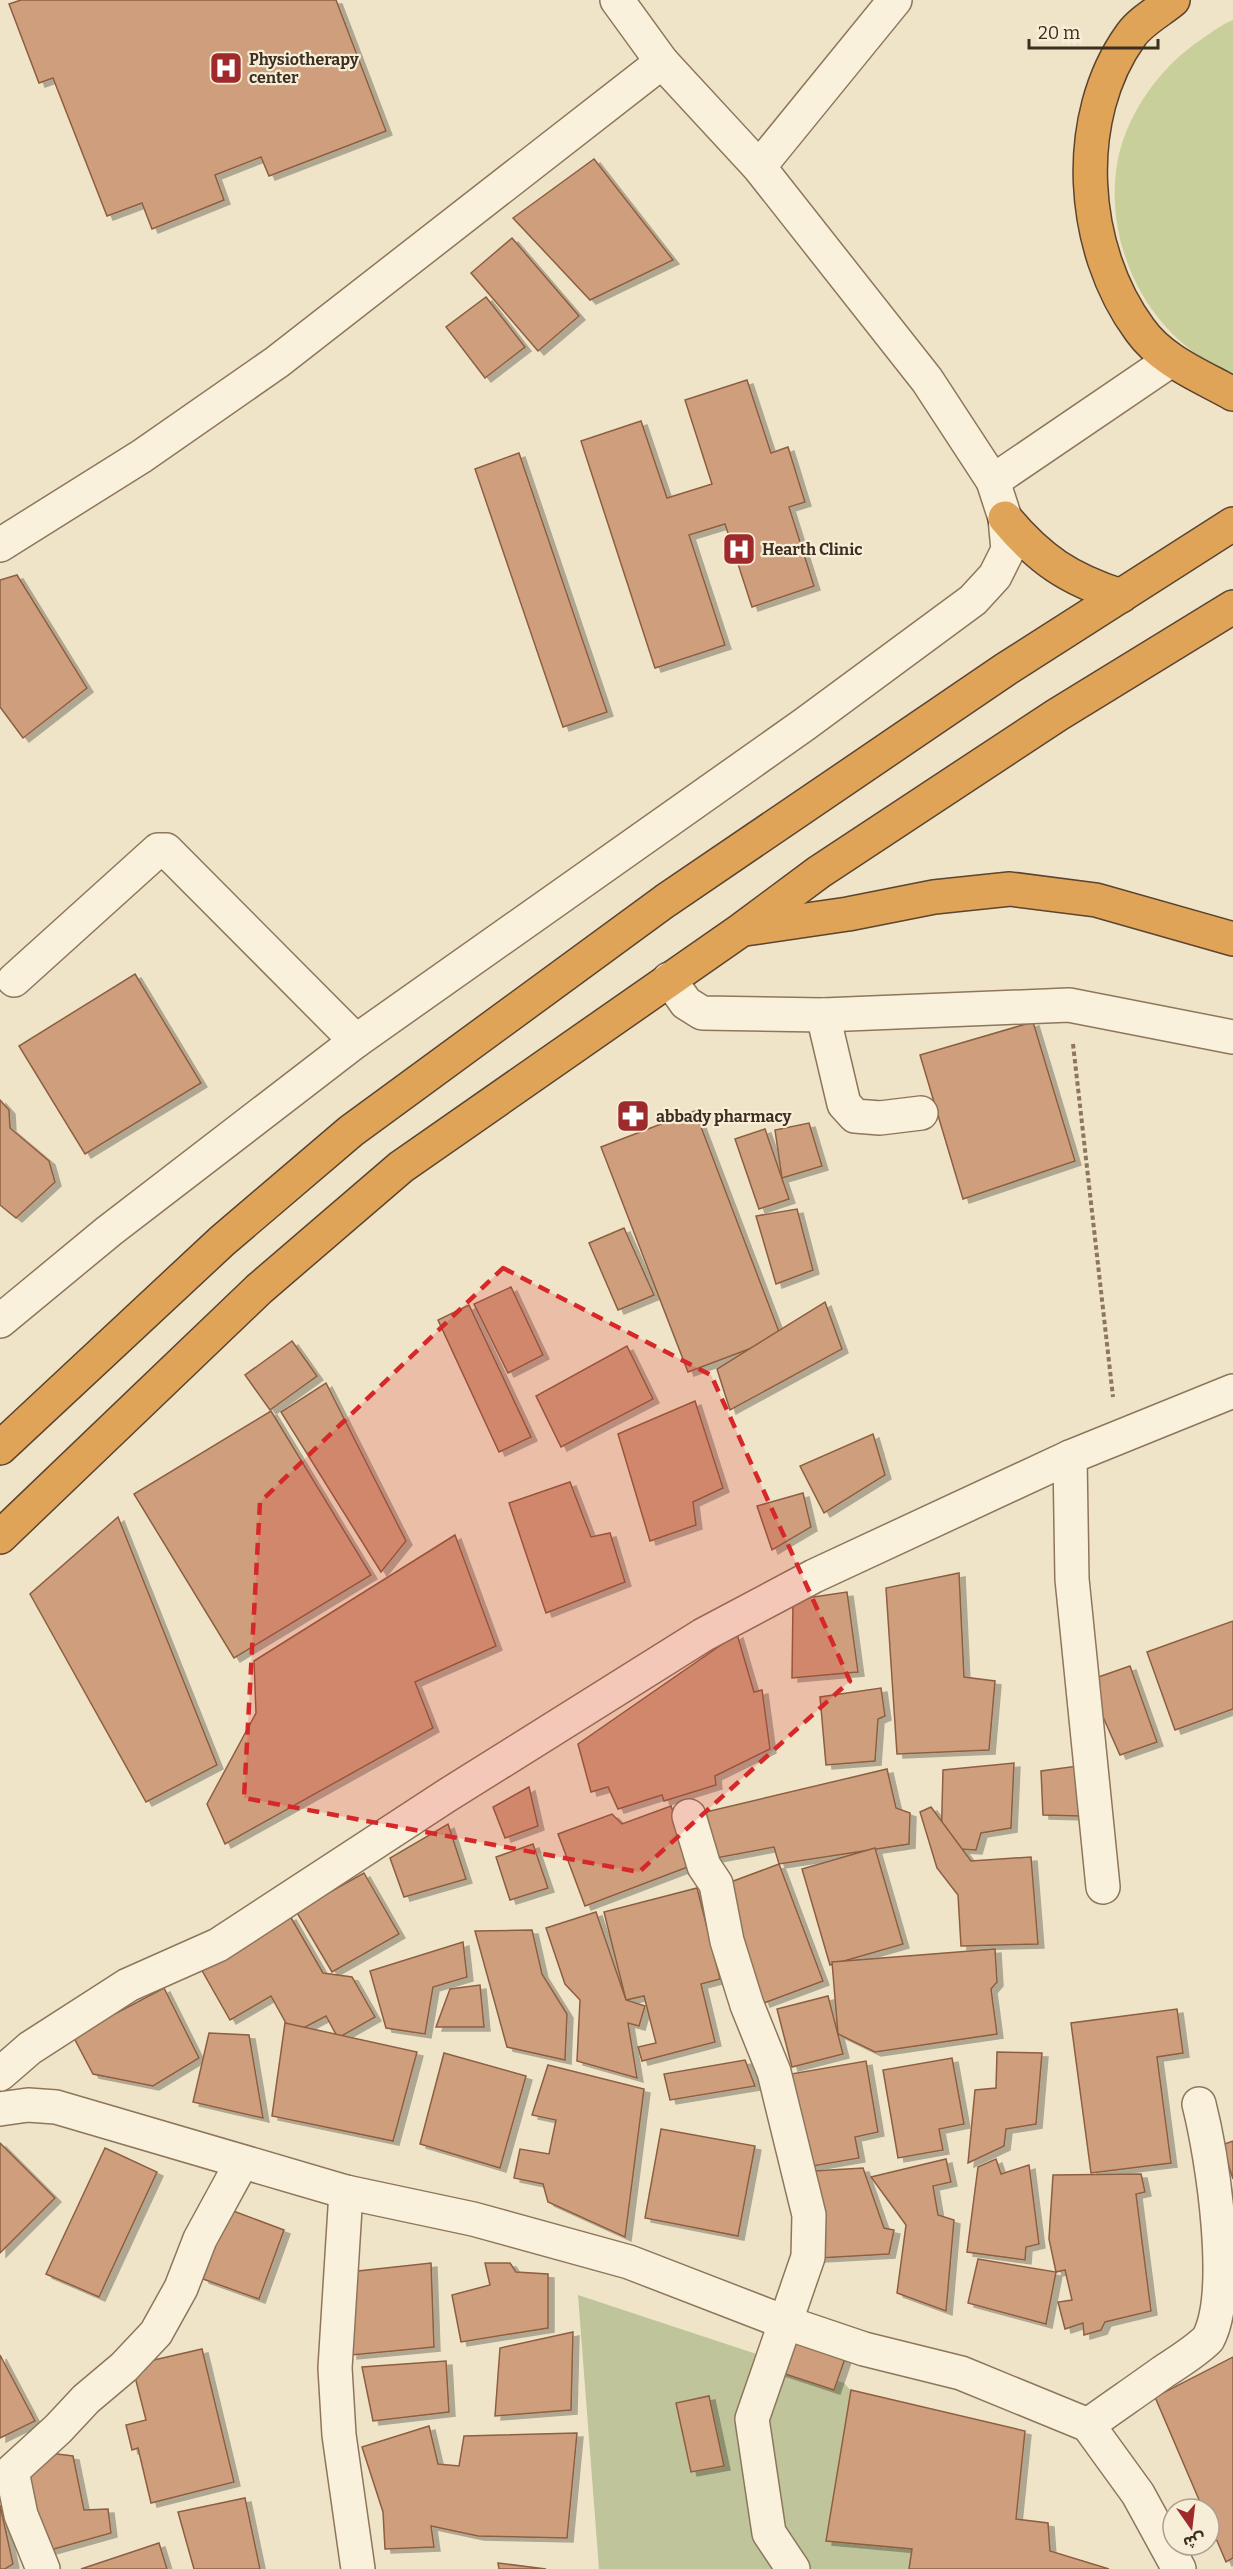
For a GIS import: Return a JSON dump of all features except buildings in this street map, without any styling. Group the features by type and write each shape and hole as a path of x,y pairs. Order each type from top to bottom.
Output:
{"highway":[{"path":"1173,0 1133,32 1113,63 1098,97 1092,132 1089,176 1099,238 1118,294 1141,332 1171,360 1233,394"},
{"path":"1005,518 1028,545 1056,568 1087,584 1121,596"},
{"path":"0,1448 222,1241 351,1131 665,901 1006,669 1233,524"},
{"path":"0,1536 259,1289 401,1167 741,930 819,872 1047,722 1233,607"},
{"path":"741,930 848,914 934,897 1010,889 1096,900 1233,939"}],"street":[{"path":"759,167 895,0"},
{"path":"0,1321 109,1231 356,1041 795,731 973,600 995,576 1008,550 1005,518 993,481 927,380 759,167 662,62 620,1"},
{"path":"0,544 142,456 276,362 662,62"},
{"path":"993,481 1171,360"},
{"path":"14,980 158,850 166,850 356,1041"},
{"path":"669,979 686,1003 702,1013 823,1015 1069,1005 1233,1037"},
{"path":"823,1015 844,1104 855,1116 880,1118 921,1113"},
{"path":"0,2074 30,2048 128,1985 218,1945 446,1796 703,1635 814,1576 1070,1457 1233,1391"},
{"path":"1070,1457 1072,1579 1103,1887"},
{"path":"689,1816 704,1866 716,1884 732,1959 774,2072 809,2216 808,2257 752,2419 769,2534 793,2569"},
{"path":"0,2109 28,2104 56,2107 346,2192 474,2219 629,2262 787,2323 864,2349 961,2373 1088,2425 1138,2494 1179,2569"},
{"path":"1088,2425 1190,2354 1208,2339 1221,2322 1228,2251 1222,2199 1199,2104"},
{"path":"43,2569 6,2476 58,2429 86,2399 124,2367 156,2333 181,2288 201,2239 242,2162"},
{"path":"346,2192 335,2368 339,2435 358,2569"}],"path":[{"path":"1069,1005 1117,1437"}],"highlighted area":[{"path":"503,1268 711,1375 850,1681 639,1872 244,1798 260,1502"}],"green space":[{"path":"1233,20 1233,373 1204,359 1178,339 1156,315 1138,287 1125,256 1117,224 1115,191 1118,159 1123,141 1138,107 1149,91 1160,76 1187,50 1217,28"},
{"path":"578,2295 844,2383 1013,2569 599,2569"}],"place":[{"name":"Physiotherapy center","path":"226,68"},
{"name":"Hearth Clinic","path":"739,549"},
{"name":"abbady pharmacy","path":"633,1116"}]}
